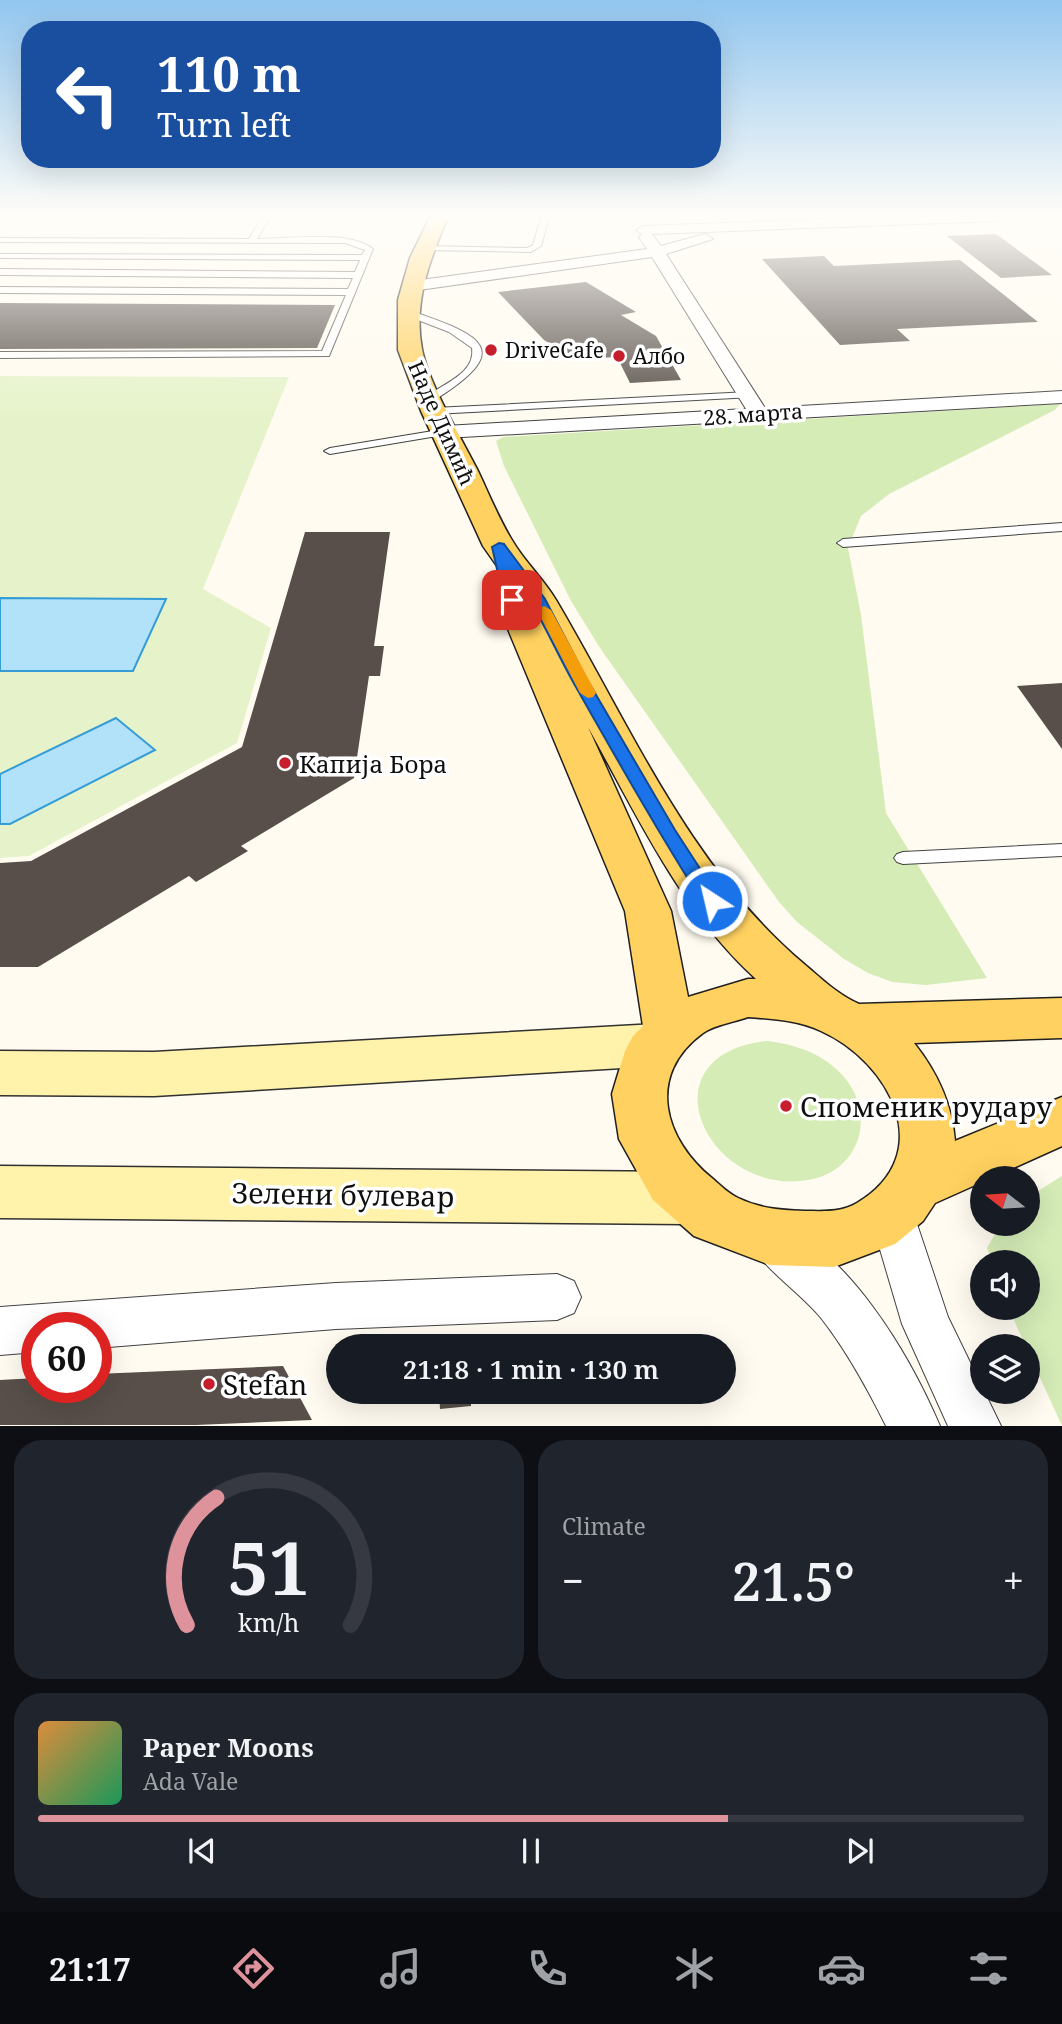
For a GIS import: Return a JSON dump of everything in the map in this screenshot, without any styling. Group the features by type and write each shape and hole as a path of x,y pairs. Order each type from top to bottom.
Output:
{"main road":[{"name":"Наде Димић","path":"412,286 408,313 410,350 436,414 499,547"},
{"path":"499,547 538,599 578,676 687,866 712,901 753,948 896,1060 915,1087 923,1106 927,1146 904,1198"},
{"path":"499,547 512,600 648,911 663,1037"},
{"path":"1062,1018 838,1016 766,997 730,1000 696,1011 663,1037 641,1080 640,1119 655,1160 687,1198 722,1221 765,1237 788,1241 835,1239 857,1233 904,1198 1062,1121"}],"street":[{"path":"412,286 430,284"},
{"path":"677,284 760,414"},
{"name":"28. марта","path":"436,414 760,414 1062,397"},
{"path":"0,1073 154,1074 663,1037"},
{"name":"Зелени булевар","path":"0,1192 687,1198"},
{"path":"904,1198 926,1324 975,1426"},
{"path":"765,1237 819,1277 839,1301 914,1426"},
{"path":"0,1331 336,1306 557,1297"}],"lane":[{"path":"132,291 138,284"},
{"path":"0,355 318,356 330,350 355,284"},
{"path":"0,290 352,292"},
{"path":"408,313 468,337 478,355 478,363 471,373 436,414"},
{"path":"330,451 436,414 749,395"},
{"path":"843,543 1062,527"},
{"path":"903,858 1062,850"}],"green space":[{"path":"0,376 289,377 203,589 271,628 237,743 29,856 0,858"},
{"path":"1060,404 1055,410 889,494 861,516 848,548 861,615 886,813 987,978 926,985 892,982 868,973 844,959 797,922 779,902 600,648 571,601 504,466 496,441 503,437"},
{"path":"767,1041 794,1046 820,1057 849,1083 857,1099 861,1117 853,1150 843,1163 828,1174 808,1180 772,1179 741,1167 717,1147 702,1122 698,1096 706,1071 728,1052"},
{"path":"1062,1176 1062,1426 1040,1378 1040,1334 1020,1334 1014,1320 1040,1320 1040,1250 987,1248 994,1236 1040,1236 1040,1190"}],"water":[{"path":"0,598 166,599 133,671 0,671"},
{"path":"116,718 155,750 10,824 0,824 0,774"}],"building":[{"path":"589,284 636,312 621,315 656,336 681,380 630,383 617,357 576,359 544,340 498,292"},
{"path":"784,284 990,284 1038,322 897,329 910,341 840,345"},
{"path":"0,303 335,305 317,348 0,349"},
{"name":"Капија Бора","path":"305,532 390,532 374,646 384,646 380,676 369,676 354,778 241,846 248,851 196,882 189,876 38,967 0,967 0,863 31,861 242,747"},
{"path":"1062,683 1062,749 1017,686"},
{"path":"283,1366 312,1420 196,1425 0,1425 0,1380 21,1379 21,1403 112,1403 112,1373"},
{"path":"440,1404 471,1404 471,1406 440,1409"}],"slow traffic":[{"path":"544,610 588,693"}],"place":[{"name":"DriveCafe","path":"491,350"},
{"name":"Албо","path":"619,356"},
{"name":"Капија Бора","path":"285,763"},
{"name":"Споменик рудару","path":"786,1106"},
{"name":"Stefan","path":"209,1384"}],"route":[{"path":"512,600 499,547 538,599 578,676 667,832 712,901"}]}
